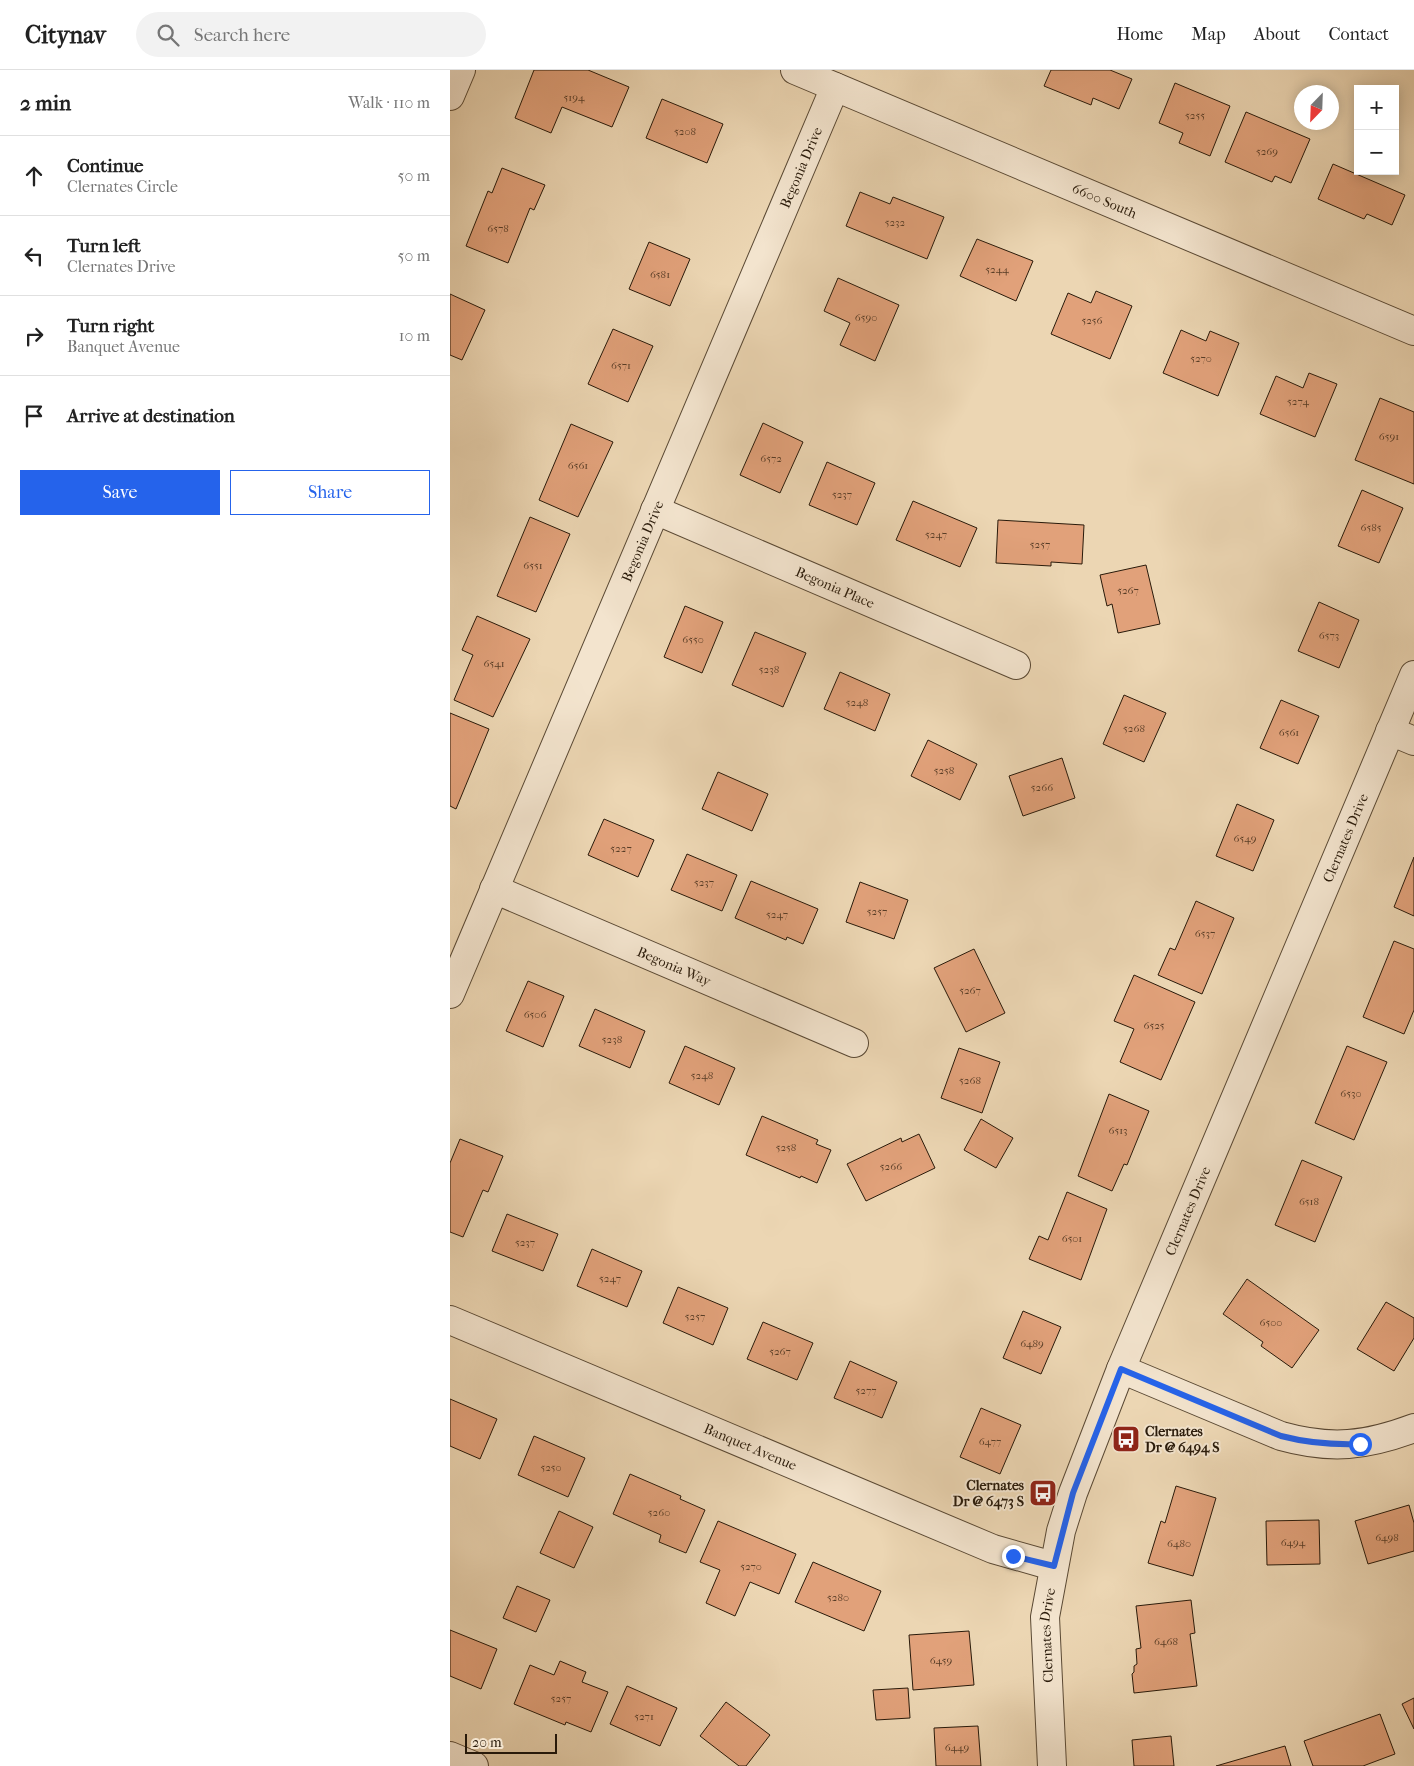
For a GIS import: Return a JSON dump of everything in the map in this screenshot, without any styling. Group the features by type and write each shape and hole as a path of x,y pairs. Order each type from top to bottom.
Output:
{"street":[{"path":"450,96 461,70"},
{"name":"6600 South","path":"795,70 1414,331"},
{"name":"Begonia Drive","path":"450,994 835,87"},
{"name":"Begonia Place","path":"655,510 1016,665"},
{"name":"Clernates Drive","path":"1052,1766 1045,1617 1054,1566 1073,1493 1121,1369 1402,736 1414,675"},
{"name":"Begonia Way","path":"494,889 854,1043"},
{"name":"Banquet Avenue","path":"450,1320 993,1549 1054,1566"},
{"path":"1121,1369 1281,1436 1307,1443 1333,1445 1360,1444 1388,1438 1414,1428"},
{"path":"450,1756 474,1766"}],"building":[{"path":"534,70 588,70 629,87 612,127 562,107 551,133 515,118"},
{"path":"1051,70 1110,70 1132,79 1119,109 1093,98 1091,105 1044,86"},
{"path":"1175,83 1230,106 1210,156 1179,143 1183,133 1159,123"},
{"path":"662,99 723,124 707,163 646,138"},
{"path":"1246,112 1310,139 1291,183 1275,176 1272,182 1225,162"},
{"path":"1333,164 1354,173 1354,175 1359,175 1405,195 1392,225 1367,214 1364,219 1318,199"},
{"path":"502,168 545,185 534,210 530,208 508,263 466,246 488,191 492,193"},
{"path":"860,192 890,204 893,197 944,217 927,259 846,226"},
{"path":"977,239 1033,261 1016,301 960,276"},
{"path":"649,242 690,259 670,306 629,289"},
{"path":"838,278 899,305 875,361 840,345 850,323 824,311"},
{"path":"1096,291 1132,306 1110,359 1051,334 1068,293 1091,303"},
{"path":"450,294 485,310 462,360 450,355"},
{"path":"613,329 653,346 628,402 588,384"},
{"path":"1181,330 1206,341 1210,331 1239,343 1218,396 1163,373"},
{"path":"1309,373 1337,384 1315,437 1260,414 1276,376 1303,388"},
{"path":"1380,398 1414,412 1414,484 1355,460"},
{"path":"763,423 803,442 780,493 740,475"},
{"path":"571,424 613,442 578,517 539,500"},
{"path":"827,462 875,483 857,525 809,505"},
{"path":"1362,490 1403,508 1379,563 1338,546"},
{"path":"913,501 977,528 960,567 896,540"},
{"path":"530,517 570,534 536,612 497,596"},
{"path":"998,520 1084,525 1082,564 1051,562 1051,566 996,563"},
{"path":"1146,565 1160,624 1118,633 1112,604 1107,606 1100,575"},
{"path":"1319,602 1359,620 1339,668 1298,651"},
{"path":"685,606 723,622 702,673 664,657"},
{"path":"477,616 530,639 493,717 454,700 473,655 462,650"},
{"path":"755,632 806,653 783,707 732,685"},
{"path":"840,672 890,694 875,731 824,709"},
{"path":"1124,695 1166,713 1144,762 1103,744"},
{"path":"1281,700 1319,716 1298,764 1260,748"},
{"path":"450,713 489,729 456,809 450,806"},
{"path":"928,740 977,764 960,800 911,776"},
{"path":"1062,758 1075,798 1023,816 1009,776"},
{"path":"718,772 768,794 752,831 702,809"},
{"path":"1237,804 1274,820 1253,871 1216,856"},
{"path":"604,819 654,840 638,877 588,855"},
{"path":"687,854 737,875 722,911 671,890"},
{"path":"1414,857 1414,916 1394,907"},
{"path":"751,881 818,909 803,944 787,937 786,940 735,918"},
{"path":"860,882 908,900 894,939 846,922"},
{"path":"1196,901 1234,918 1202,994 1158,975 1170,948 1175,950"},
{"path":"1394,941 1414,949 1414,1010 1404,1034 1363,1017"},
{"path":"974,949 1005,1013 966,1032 934,968"},
{"path":"1134,975 1195,1002 1161,1080 1120,1062 1134,1029 1114,1021"},
{"path":"528,981 564,996 543,1047 506,1031"},
{"path":"595,1009 645,1031 630,1068 579,1046"},
{"path":"685,1046 735,1068 719,1105 669,1083"},
{"path":"1347,1046 1387,1062 1354,1140 1315,1123"},
{"path":"959,1048 1000,1062 982,1113 941,1098"},
{"path":"1109,1094 1149,1111 1127,1165 1124,1164 1112,1191 1078,1176"},
{"path":"762,1116 818,1140 816,1144 831,1150 817,1183 801,1176 800,1178 746,1155"},
{"path":"981,1119 1013,1138 996,1168 964,1150"},
{"path":"919,1134 935,1168 866,1201 847,1164 901,1138 902,1142"},
{"path":"460,1139 503,1156 488,1192 483,1190 463,1237 450,1232 450,1163"},
{"path":"1302,1160 1342,1177 1315,1242 1275,1225"},
{"path":"1067,1192 1107,1209 1081,1280 1029,1259 1039,1236 1048,1240"},
{"path":"507,1214 558,1234 543,1271 492,1251"},
{"path":"592,1249 642,1271 627,1307 577,1286"},
{"path":"1247,1279 1319,1330 1292,1368 1261,1346 1263,1342 1223,1314"},
{"path":"678,1287 728,1308 713,1345 663,1323"},
{"path":"1386,1302 1414,1318 1414,1338 1394,1371 1357,1349"},
{"path":"1023,1311 1061,1327 1041,1374 1003,1358"},
{"path":"763,1322 813,1343 797,1380 747,1359"},
{"path":"850,1361 897,1382 882,1418 834,1398"},
{"path":"450,1399 497,1419 480,1459 450,1446"},
{"path":"981,1408 1021,1425 1000,1474 960,1457"},
{"path":"534,1436 585,1458 568,1497 518,1475"},
{"path":"630,1474 681,1496 680,1499 705,1510 686,1553 659,1542 661,1535 613,1514"},
{"path":"1176,1486 1216,1498 1193,1576 1148,1563 1161,1521 1165,1523"},
{"path":"1409,1505 1414,1523 1414,1551 1368,1564 1355,1521"},
{"path":"559,1511 593,1527 574,1568 540,1553"},
{"path":"1319,1520 1320,1564 1267,1565 1266,1521"},
{"path":"718,1521 796,1554 779,1594 750,1582 735,1616 706,1603 720,1570 700,1562"},
{"path":"813,1562 881,1591 864,1631 795,1602"},
{"path":"517,1586 550,1600 536,1632 503,1618"},
{"path":"1191,1600 1195,1633 1190,1634 1197,1686 1134,1693 1132,1674 1134,1666 1137,1664 1136,1649 1141,1648 1136,1606"},
{"path":"450,1630 497,1649 481,1689 450,1676"},
{"path":"969,1631 974,1685 913,1690 909,1635"},
{"path":"560,1661 586,1672 582,1682 608,1692 591,1732 566,1722 565,1725 514,1704 530,1665 554,1675"},
{"path":"627,1686 677,1708 660,1746 610,1724"},
{"path":"908,1688 910,1718 876,1720 873,1690"},
{"path":"1414,1698 1414,1729 1402,1704"},
{"path":"726,1702 770,1735 746,1766 739,1766 700,1736"},
{"path":"1380,1714 1395,1754 1363,1766 1313,1766 1304,1741"},
{"path":"978,1726 981,1766 936,1766 934,1728"},
{"path":"1171,1736 1174,1766 1134,1766 1132,1740"},
{"path":"1285,1746 1291,1766 1216,1766"}],"place":[{"name":"Clernates Dr @ 6494 S","path":"1126,1439"},
{"name":"Clernates Dr @ 6473 S","path":"1043,1493"}],"route":[{"path":"1013,1556 1054,1566 1061,1531 1073,1493 1121,1369 1281,1436 1307,1443 1333,1445 1360,1444"}]}
